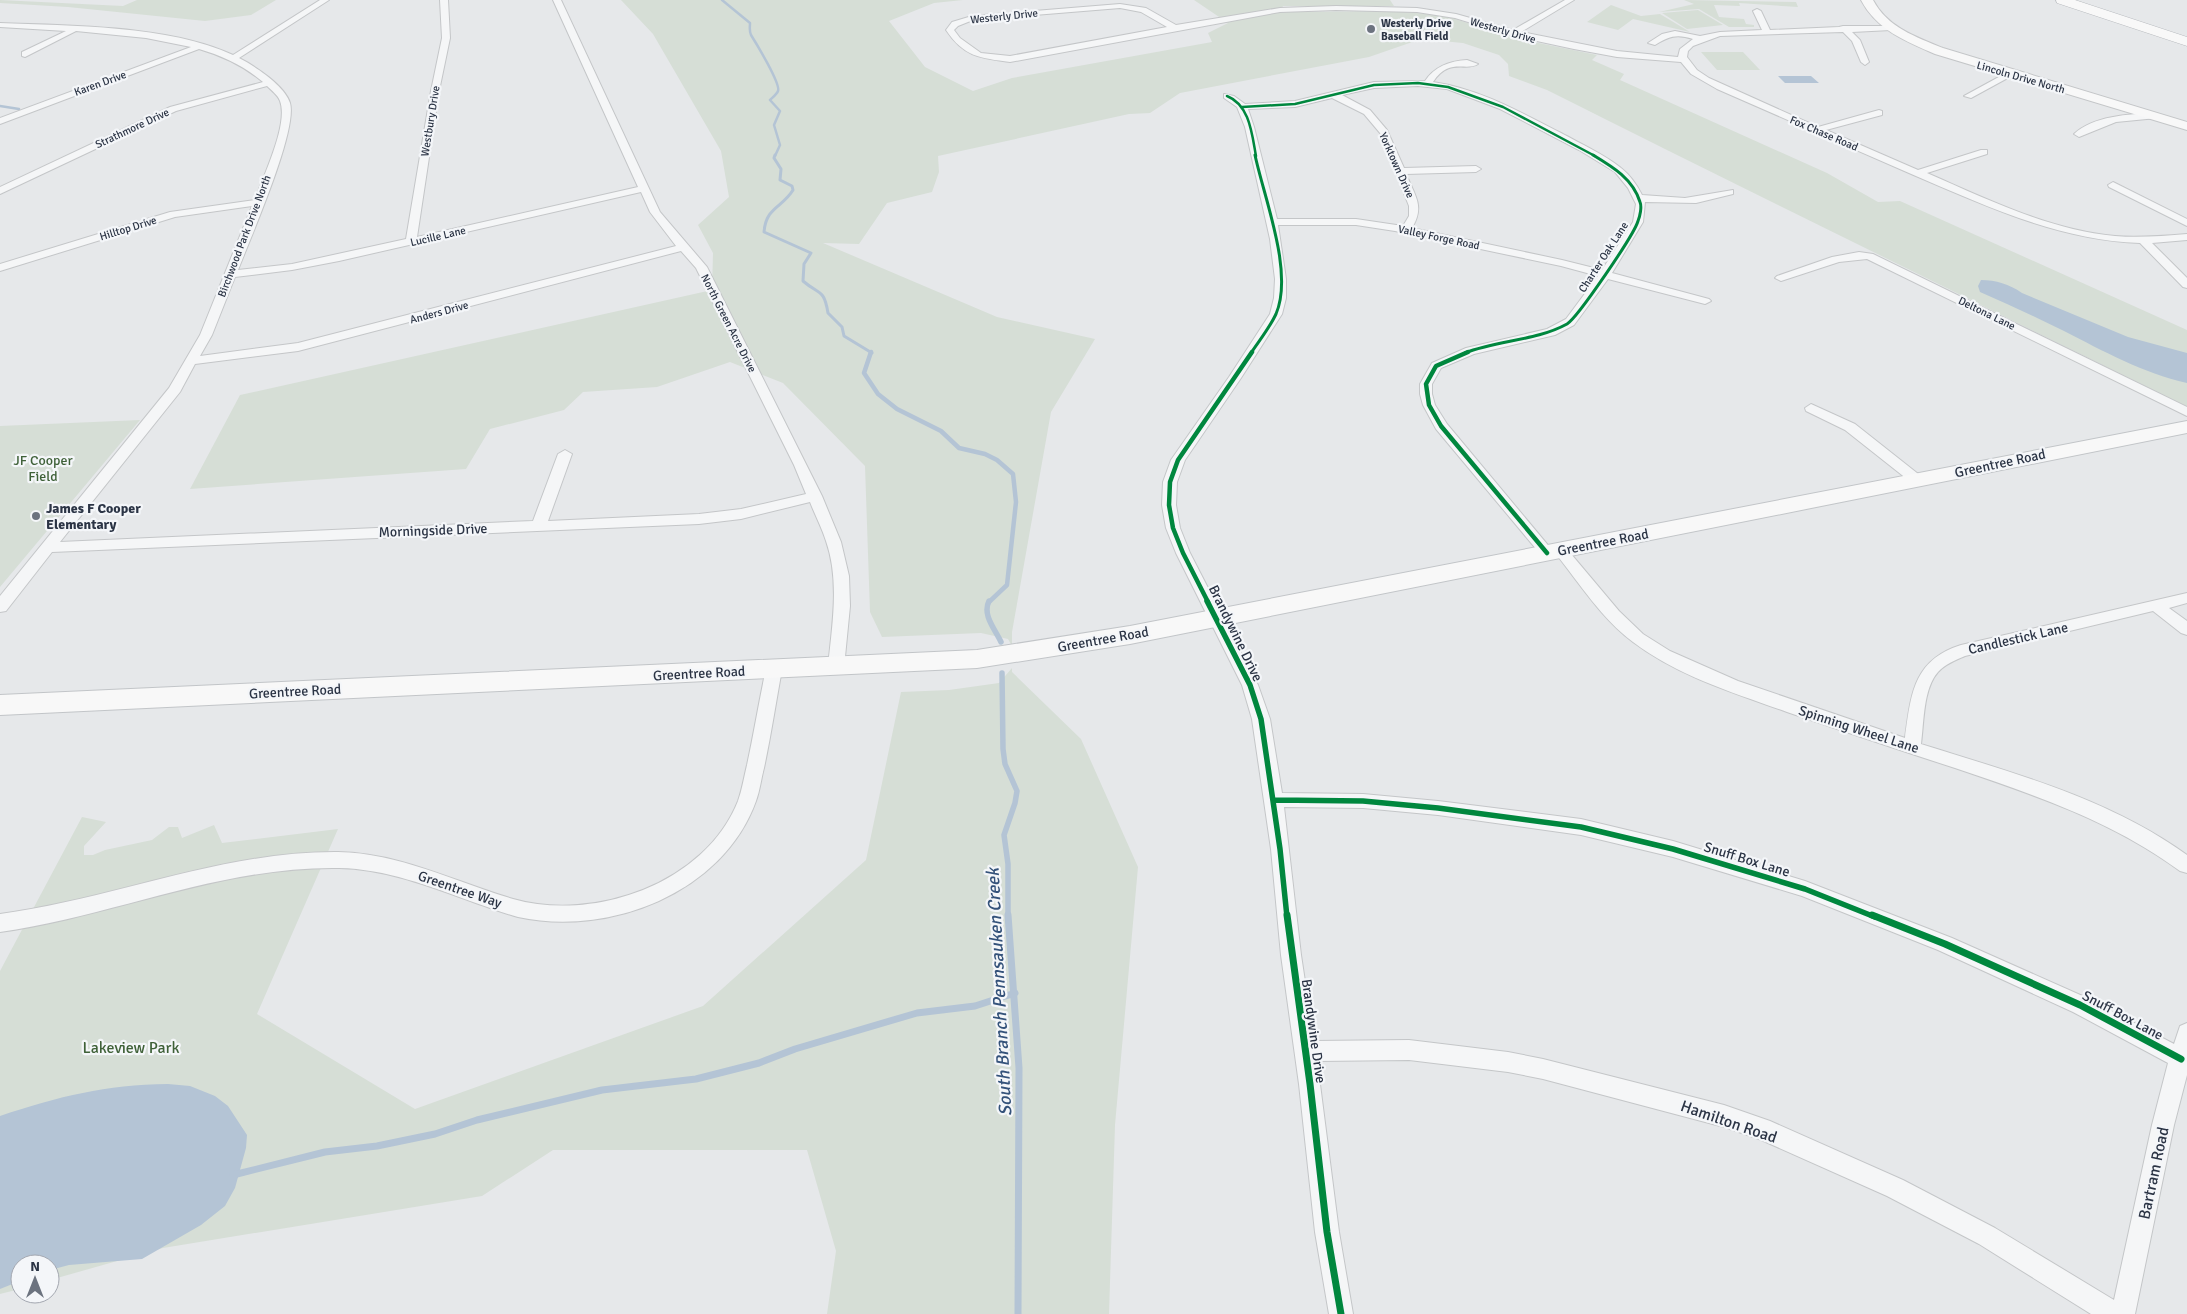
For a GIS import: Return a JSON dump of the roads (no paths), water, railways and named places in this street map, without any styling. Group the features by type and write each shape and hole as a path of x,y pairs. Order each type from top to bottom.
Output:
{"highway":[{"path":"2062,0 2187,42"},
{"path":"2083,1 2187,36"}],"main road":[{"name":"Greentree Road","path":"0,705 836,667 977,659 1010,655 1099,641 2187,427"}],"street":[{"path":"234,58 325,0"},
{"name":"Westbury Drive","path":"411,242 435,91 446,38 444,0"},
{"name":"North Green Acre Drive","path":"557,0 655,212 668,231 700,267 814,496 834,542 841,576 842,606 836,667"},
{"path":"1402,0 1406,9"},
{"path":"1514,33 1570,0"},
{"name":"Lincoln Drive North","path":"1867,0 1874,13 1891,28 1939,51 2187,126"},
{"name":"Westerly Drive","path":"1175,28 1143,10 1120,6 972,18 955,24 950,30 957,40 979,55 1010,59 1280,10 1406,9 1443,13 1514,33 1603,52 1683,60"},
{"path":"1757,11 1766,31"},
{"name":"Birchwood Park Drive North","path":"0,25 158,38 200,46 234,58 256,70 284,99 286,118 285,128 259,202 206,335 192,361 175,389 0,607"},
{"path":"1843,28 1856,40 1865,62"},
{"path":"1683,60 1684,49 1700,39 1726,33 1891,28"},
{"path":"25,54 74,30"},
{"path":"1652,43 1673,32 1700,39"},
{"name":"Karen Drive","path":"0,121 200,46"},
{"name":"Fox Chase Road","path":"1683,60 1692,72 1709,82 2000,209 2034,222 2092,236 2144,241 2187,237"},
{"path":"1428,84 1435,73 1442,68 1457,64 1474,64"},
{"path":"1968,96 2011,74"},
{"path":"1227,96 1236,100 1242,107 1286,105 1374,84 1396,82 1428,84 1458,90 1486,99 1582,148 1618,170 1630,182 1639,198 1682,201 1720,196 1729,192"},
{"name":"Strathmore Drive","path":"0,191 173,109 195,101 270,83"},
{"name":"Yorktown Drive","path":"1332,94 1362,109 1376,122 1387,137 1414,206 1414,216 1406,230"},
{"name":"Brandywine Drive","path":"1242,107 1249,128 1271,222 1281,278 1280,296 1276,314 1235,378 1184,450 1170,482 1169,505 1173,528 1183,553 1217,618 1256,702 1265,738 1274,800 1291,955 1306,1051 1328,1232 1342,1314"},
{"path":"1817,130 1879,113"},
{"path":"2080,134 2097,124 2108,121 2154,116"},
{"path":"1918,173 1984,152"},
{"path":"1400,171 1476,169"},
{"path":"2113,186 2187,223"},
{"name":"Lucille Lane","path":"229,274 292,267 411,242 645,188"},
{"name":"Charter Oak Lane","path":"1554,552 1441,426 1429,405 1426,384 1436,366 1456,356 1540,335 1562,328 1570,322 1580,310 1638,222 1641,209 1639,198"},
{"name":"Hilltop Drive","path":"0,268 174,214 259,202"},
{"name":"Valley Forge Road","path":"1271,222 1356,222 1406,230 1605,273 1688,298 1705,301"},
{"path":"2144,241 2187,285"},
{"name":"Anders Drive","path":"192,361 298,347 684,247"},
{"name":"Deltona Lane","path":"1781,278 1845,257 1869,256 2187,412"},
{"path":"1811,408 1850,427 1917,480"},
{"path":"539,526 566,454"},
{"name":"Morningside Drive","path":"48,548 699,519 741,514 814,496"},
{"name":"Spinning Wheel Lane","path":"1554,552 1617,619 1650,647 1672,659 1724,682 1816,716 2039,790 2098,812 2151,839 2187,866"},
{"name":"Candlestick Lane","path":"1912,747 1925,678 1945,658 1961,651 2187,598"},
{"path":"2155,604 2187,629"},
{"name":"Greentree Way","path":"0,923 41,917 222,871 318,861 362,861 385,865 517,909 540,913 582,914 611,909 633,902 660,891 692,872 718,848 736,826 747,803 774,669"},
{"name":"Snuff Box Lane","path":"1274,800 1363,801 1438,808 1581,828 1673,848 1805,889 1945,944 2080,1005 2181,1060"},
{"name":"Bartram Road","path":"2123,1314 2163,1125 2187,1033"},
{"name":"Hamilton Road","path":"1306,1051 1409,1050 1508,1062 1543,1068 1724,1116 1762,1130 1895,1188 1987,1236 2114,1314"}],"water":[{"path":"1778,76 1811,76 1819,83 1785,83"},
{"path":"1981,280 2007,285 2128,337 2187,353 2187,383 2124,361 1980,292 1978,286"},
{"path":"168,1084 190,1086 215,1096 228,1106 247,1135 246,1148 235,1188 225,1206 201,1225 142,1259 60,1267 60,1254 10,1254 10,1285 0,1289 0,1116 63,1097 103,1089"}],"waterway":[{"name":"South Branch Pennsauken Creek","path":"722,0 750,23 751,35 776,80 778,91 770,100 780,111 774,125 780,145 775,156"},
{"path":"0,106 19,109"},
{"name":"South Branch Pennsauken Creek","path":"775,155 774,158 781,169 780,180 792,186 793,190 771,212 765,224 764,232 811,253 804,264 803,281 823,296 828,313 842,327 844,336 871,352"},
{"name":"South Branch Pennsauken Creek","path":"871,352 864,373 878,394 897,409 941,431 959,448 985,454 997,460 1013,474 1016,502 1007,585 989,602"},
{"name":"South Branch Pennsauken Creek","path":"989,601 987,606 988,617 1001,642"},
{"name":"South Branch Pennsauken Creek","path":"1002,673 1003,749 1005,764 1017,791 1004,835 1008,864 1008,915"},
{"name":"South Branch Pennsauken Creek","path":"1008,915 1014,993"},
{"path":"233,1175 325,1152 377,1146 435,1134 477,1120 602,1090 696,1079 759,1063 795,1049 917,1013 975,1006 1014,993"},
{"name":"South Branch Pennsauken Creek","path":"1014,993 1019,1068 1018,1314"}],"place":[{"name":"Westerly Drive Baseball Field","path":"1371,29"},
{"name":"James F Cooper Elementary","path":"36,516"}],"park label":[{"name":"JF Cooper Field","path":"43,468"},
{"name":"Lakeview Park","path":"131,1047"}]}
